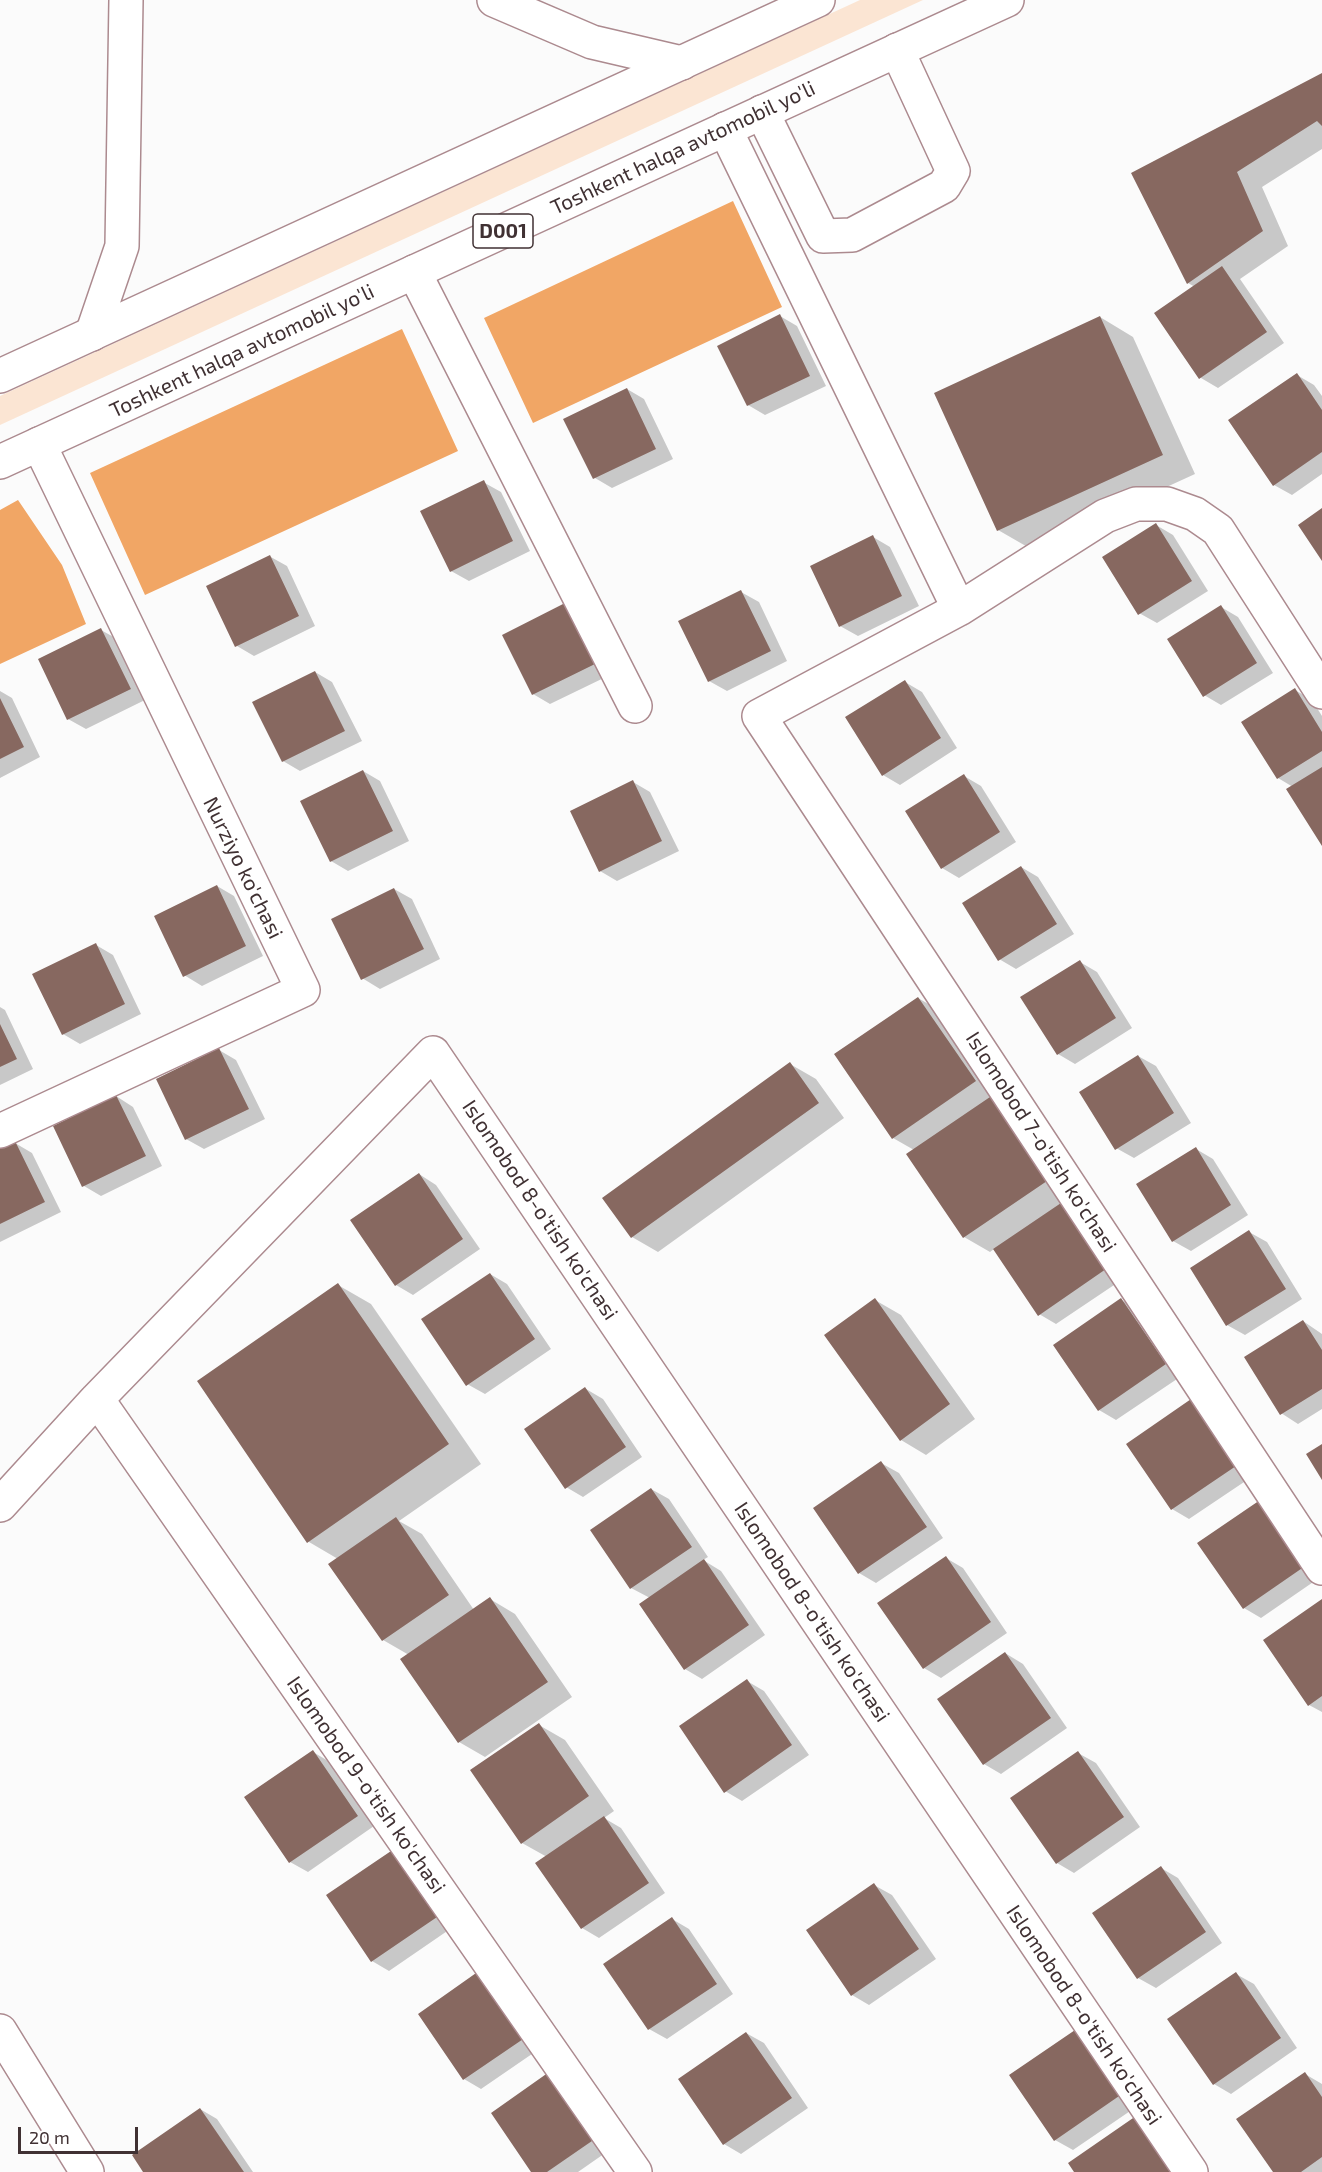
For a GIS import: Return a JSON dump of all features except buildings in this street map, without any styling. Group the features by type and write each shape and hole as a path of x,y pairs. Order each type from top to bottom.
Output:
{"main road":[{"path":"92,334 122,246 126,0"},
{"path":"494,0 592,42 682,63"},
{"path":"0,376 818,0"},
{"name":"Toshkent halqa avtomobil yo'li","path":"0,462 1007,0"},
{"path":"762,112 823,236 852,235 944,186 953,171 897,50"},
{"path":"725,129 959,609 1105,516 1136,504 1167,504 1195,514 1218,530 1322,692"},
{"path":"414,272 635,706"},
{"name":"Nurziyo ko'chasi","path":"0,1131 303,990 39,444"},
{"name":"Islomobod 7-o'tish ko'chasi","path":"959,609 759,716 1322,1568"},
{"name":"Islomobod 8-o'tish ko'chasi","path":"97,1399 433,1053 1191,2172"},
{"path":"0,1505 97,1399"},
{"name":"Islomobod 9-o'tish ko'chasi","path":"97,1399 634,2172"},
{"path":"0,2031 87,2172"}],"shaded area":[{"path":"860,0 923,0 0,425 0,396"},
{"path":"733,201 782,307 533,423 484,318"},
{"path":"402,329 458,451 145,595 90,473"},
{"path":"18,500 62,565 86,624 0,664 0,510"}]}
